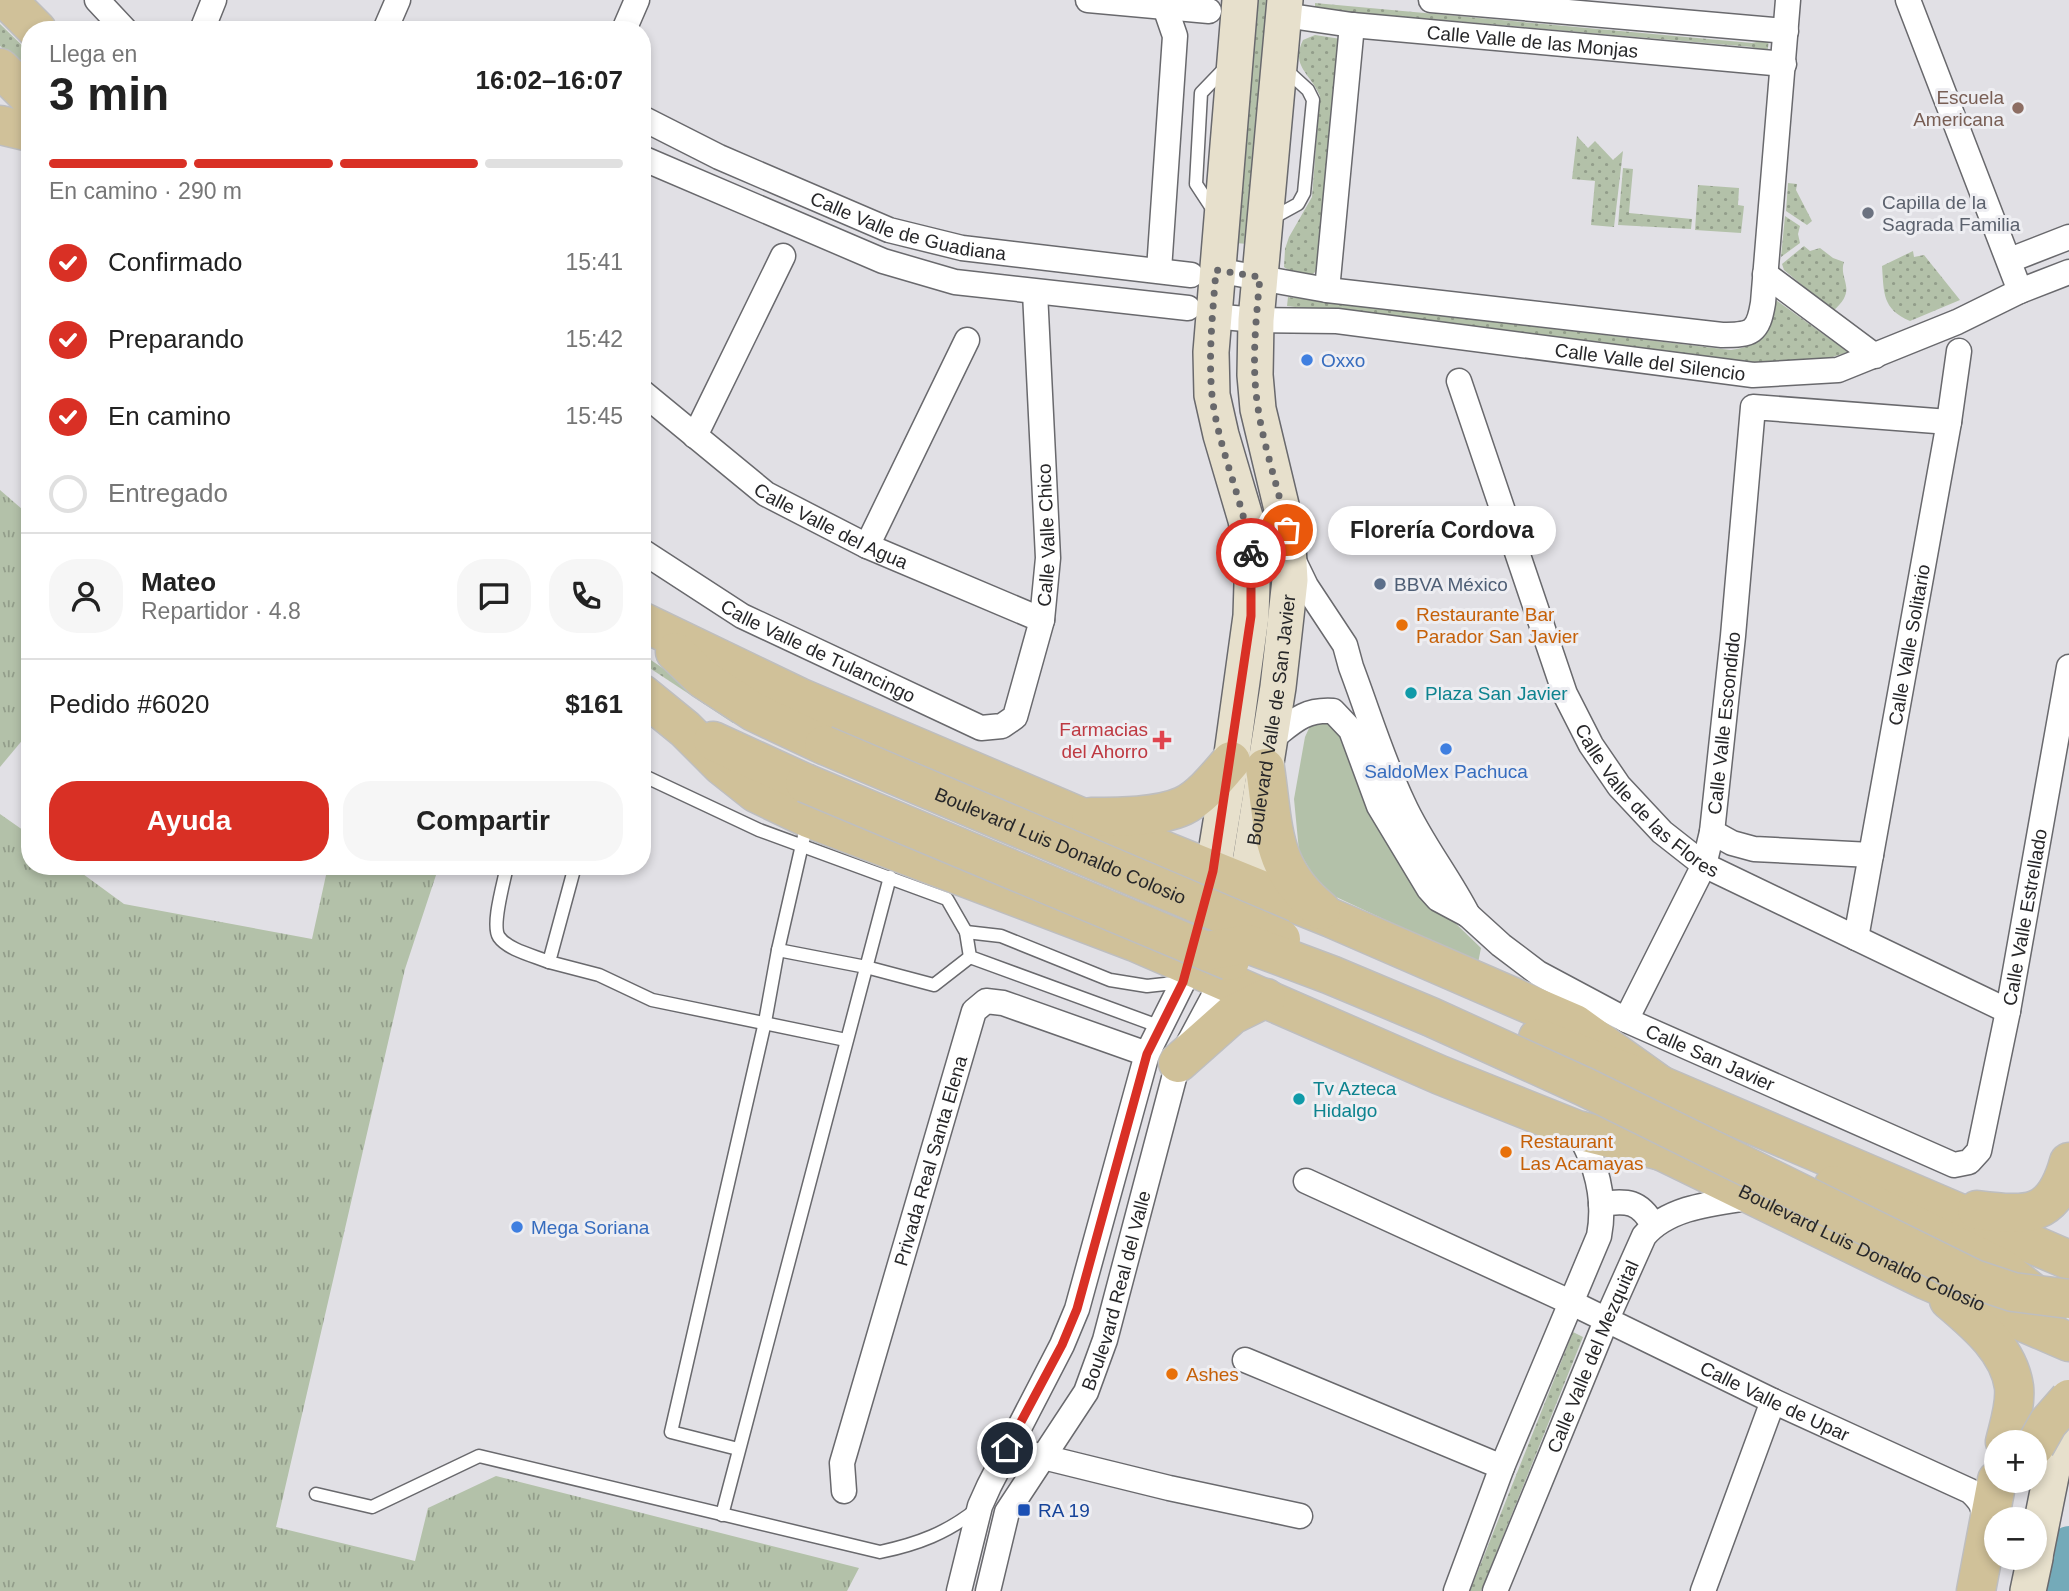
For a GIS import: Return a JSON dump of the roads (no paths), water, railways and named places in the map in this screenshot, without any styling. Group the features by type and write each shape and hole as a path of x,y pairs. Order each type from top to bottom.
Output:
{"main road":[{"path":"7,0 28,21"},
{"name":"Boulevard Valle de San Javier","path":"1200,969 1251,886 1255,756 1251,552 1246,520 1212,395 1200,312 1203,272 1221,219 1235,58 1224,5"},
{"name":"Boulevard Valle de San Javier","path":"1200,969 1213,871 1255,756 1288,606 1290,553 1283,507 1258,409 1255,375 1255,320 1285,7"},
{"path":"0,68 21,89"},
{"path":"0,125 21,130"},
{"name":"Boulevard Luis Donaldo Colosio","path":"651,626 799,697 1081,817 1318,913 1575,1024 1676,1092"},
{"name":"Boulevard Luis Donaldo Colosio","path":"651,630 703,679 754,712 824,745 1311,951 1676,1092 2069,1260"},
{"name":"Boulevard Luis Donaldo Colosio","path":"651,701 805,815 1200,969 1542,1092 1926,1280 2069,1342"},
{"path":"1081,817 1137,815 1184,806 1212,783 1255,756 1279,857 1289,877 1318,913 1289,925 1276,948 1269,999 1232,1015 1162,1058"},
{"name":"Boulevard Luis Donaldo Colosio","path":"805,815 1135,942 1440,1075 1577,1130 1658,1150"},
{"path":"1135,942 1150,922 1161,900 1166,876 1166,852"},
{"path":"1200,969 1248,944 1331,975 1585,1087 1974,1279 2013,1292 2069,1299"},
{"path":"1676,1092 1708,1122 2003,1269 2027,1287 2069,1328"},
{"path":"1945,1206 2006,1213 2036,1210 2049,1203 2057,1193 2069,1165"},
{"path":"1926,1280 1973,1320 1999,1350 2009,1369 2014,1389 2009,1427"},
{"path":"2009,1427 2040,1403 2058,1418 2043,1507"},
{"path":"1976,1591 1989,1493"},
{"path":"2002,1591 2006,1570"},
{"path":"2028,1591 2032,1570"}],"street":[{"path":"97,0 117,21"},
{"path":"206,21 214,0"},
{"path":"389,21 398,0"},
{"path":"628,21 637,0"},
{"path":"1088,0 1165,7 1224,5"},
{"name":"Calle Valle de las Monjas","path":"1432,0 1635,9 1786,31"},
{"path":"1788,0 1765,274 1875,356"},
{"path":"1908,0 2020,291"},
{"path":"1159,270 1175,36 1165,7"},
{"name":"Calle Valle de las Monjas","path":"1285,7 1352,25 1784,64"},
{"path":"1327,290 1352,25"},
{"name":"Calle Valle de Guadiana","path":"651,123 719,157 889,230 962,248 1159,270 1203,272"},
{"name":"Calle Valle de Guadiana","path":"651,162 883,261 955,282 1200,312"},
{"path":"2010,260 2069,237"},
{"path":"695,436 783,256"},
{"name":"Calle Valle del Silencio","path":"1203,272 1260,277 1327,290 1738,335 1754,330 1760,323 1765,274"},
{"name":"Calle Valle del Silencio","path":"1200,312 1255,320 1337,321 1753,375 1838,370 1958,322 2020,291 2069,272"},
{"name":"Calle Valle Chico","path":"1002,726 1015,717 1042,620 1048,558 1035,292"},
{"path":"867,546 967,340"},
{"name":"Calle Valle Solitario","path":"1856,938 1949,422 1959,351"},
{"name":"Calle Valle de las Flores","path":"1459,381 1565,694 1586,735 1619,786 1662,832 1704,865 2008,1011"},
{"name":"Calle Valle del Agua","path":"651,399 766,494 867,546 1042,620"},
{"name":"Calle Valle Escondido","path":"1626,1020 1704,865 1712,832 1752,407 1949,422"},
{"name":"Calle San Javier","path":"1290,553 1306,586 1345,645 1393,809"},
{"name":"Calle Valle de Tulancingo","path":"651,557 742,616 981,728 1002,726"},
{"path":"1255,756 1302,715 1317,710 1333,711 1347,693 1351,667"},
{"name":"Calle Valle Estrellado","path":"1969,1162 1979,1151 2008,1011 2069,667"},
{"name":"Calle San Javier","path":"1333,711 1351,730 1423,862 1453,886 1468,915 1538,973 1626,1020 1954,1165 1969,1162"},
{"name":"Calle Valle de las Flores","path":"1712,832 1732,843 1754,849 1871,855"},
{"name":"Boulevard Real del Valle","path":"988,1591 1007,1512 1086,1392 1105,1340 1162,1058 1161,1027 1200,969"},
{"name":"Boulevard Real del Valle","path":"959,1591 980,1506 1007,1448 1062,1345 1077,1309 1162,1058 1200,969"},
{"name":"Privada Real Santa Elena","path":"844,1490 842,1463 974,1011 986,1001 1003,1003 1162,1058"},
{"path":"1456,1591 1502,1468 1599,1236 1602,1219 1595,1171 1588,1149 1577,1130"},
{"name":"Calle Valle de Upar","path":"1306,1181 1970,1491 1984,1490"},
{"path":"1601,1204 1620,1201 1636,1205 1646,1212 1653,1225 1696,1207 1758,1197"},
{"name":"Calle Valle del Mezquital","path":"1495,1591 1606,1321 1637,1250 1653,1225"},
{"path":"1599,1236 1609,1245 1637,1250"},
{"path":"1245,1360 1502,1468"},
{"path":"1703,1591 1773,1401"},
{"path":"1007,1448 1170,1488 1300,1516"},
{"path":"1969,1591 1988,1493"},
{"path":"980,1506 1007,1512"}],"lane":[{"path":"651,779 758,830 805,815"},
{"path":"805,815 890,877 947,899 965,932 970,957"},
{"path":"738,1449 671,1432 765,1022 805,815"},
{"path":"505,875 495,927 500,939 513,947 549,962 599,975 652,1000 846,1040"},
{"path":"549,962 573,875"},
{"path":"722,1515 890,877"},
{"path":"965,932 1001,936 1110,980 1147,986 1200,969"},
{"path":"778,950 866,967 934,985 970,957"},
{"path":"970,957 1161,1027"},
{"path":"316,1494 372,1507 479,1456 880,1552 912,1545 939,1535 960,1523 980,1506"}],"waterway":[{"path":"2060,1591 2069,1545"}],"place":[{"name":"Escuela Americana","path":"2018,108"},
{"name":"Capilla de la Sagrada Familia","path":"1868,213"},
{"name":"Oxxo","path":"1307,360"},
{"name":"Florería Cordova","path":"1287,530"},
{"name":"BBVA México","path":"1380,584"},
{"name":"Restaurante Bar Parador San Javier","path":"1402,625"},
{"name":"Plaza San Javier","path":"1411,693"},
{"name":"Farmacias del Ahorro","path":"1162,740"},
{"name":"SaldoMex Pachuca","path":"1446,749"},
{"name":"Tv Azteca Hidalgo","path":"1299,1099"},
{"name":"Restaurant Las Acamayas","path":"1506,1152"},
{"name":"Mega Soriana","path":"517,1227"},
{"name":"Ashes","path":"1172,1374"},
{"name":"RA 19","path":"1024,1510"}]}
